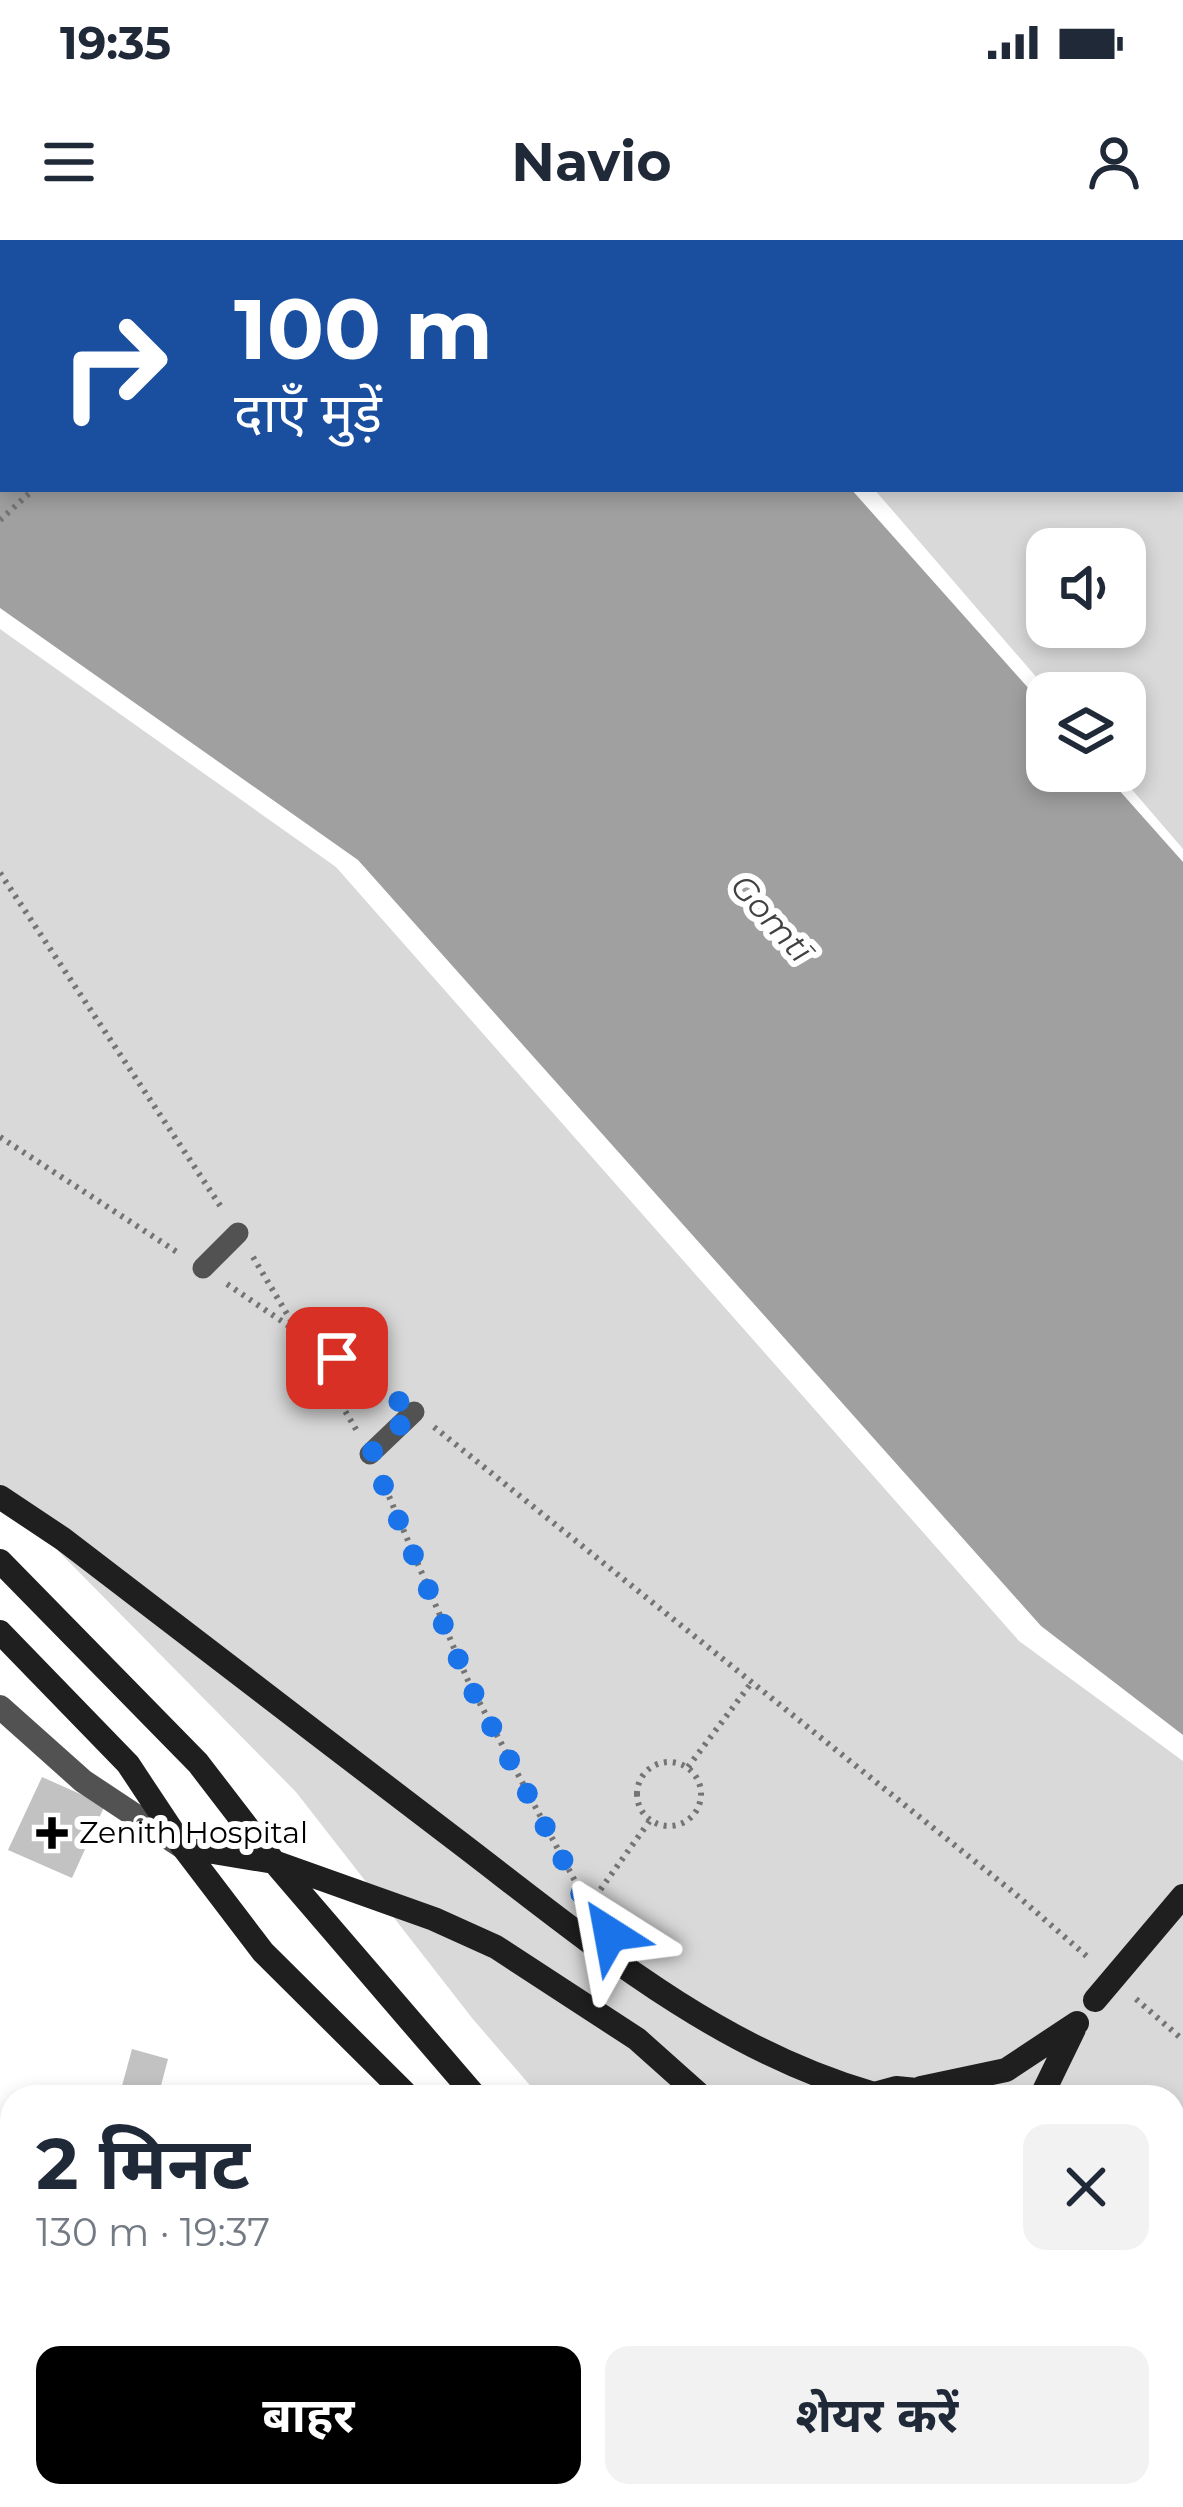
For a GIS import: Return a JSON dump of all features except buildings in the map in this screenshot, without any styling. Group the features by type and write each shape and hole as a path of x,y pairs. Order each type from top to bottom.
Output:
{"street":[{"path":"0,1496 652,1987 764,2054 839,2085"},
{"path":"0,1561 198,1763 274,1862 466,2085"},
{"path":"0,1632 128,1764 183,1847 263,1952 398,2085"},
{"path":"0,1707 83,1781 183,1847 274,1862 434,1919 496,1947 637,2039 689,2085"},
{"path":"1047,2085 1077,2023 1183,1896"},
{"path":"935,2085 1006,2070 1077,2023"}],"lane":[{"path":"203,1268 238,1233"},
{"path":"370,1454 414,1412"}],"path":[{"path":"0,520 31,492"},
{"path":"0,873 238,1233 370,1454 469,1684 588,1907 650,1820"},
{"path":"0,1138 299,1330 414,1412 1013,1892 1098,1966"},
{"path":"688,1767 752,1682"},
{"path":"667,1762 688,1767 700,1784 695,1812 680,1824 650,1820 638,1801 640,1779 667,1762"},
{"path":"1132,1996 1183,2041"}],"shaded area":[{"path":"877,492 1183,492 1183,849 1134,792 1146,792 1146,672 1032,672"},
{"path":"0,629 336,867 1019,1641 1183,1761 1183,2085 530,2085 296,1792 0,1492"}],"water":[{"name":"Gomtī","path":"0,492 854,492 1026,685 1026,792 1121,792 1183,862 1183,1735 1041,1626 358,860 0,608"}],"place":[{"name":"Zenith Hospital","path":"52,1833"}],"route":[{"path":"337,1358 414,1412 370,1454 469,1684 588,1907 610,1934"}]}
